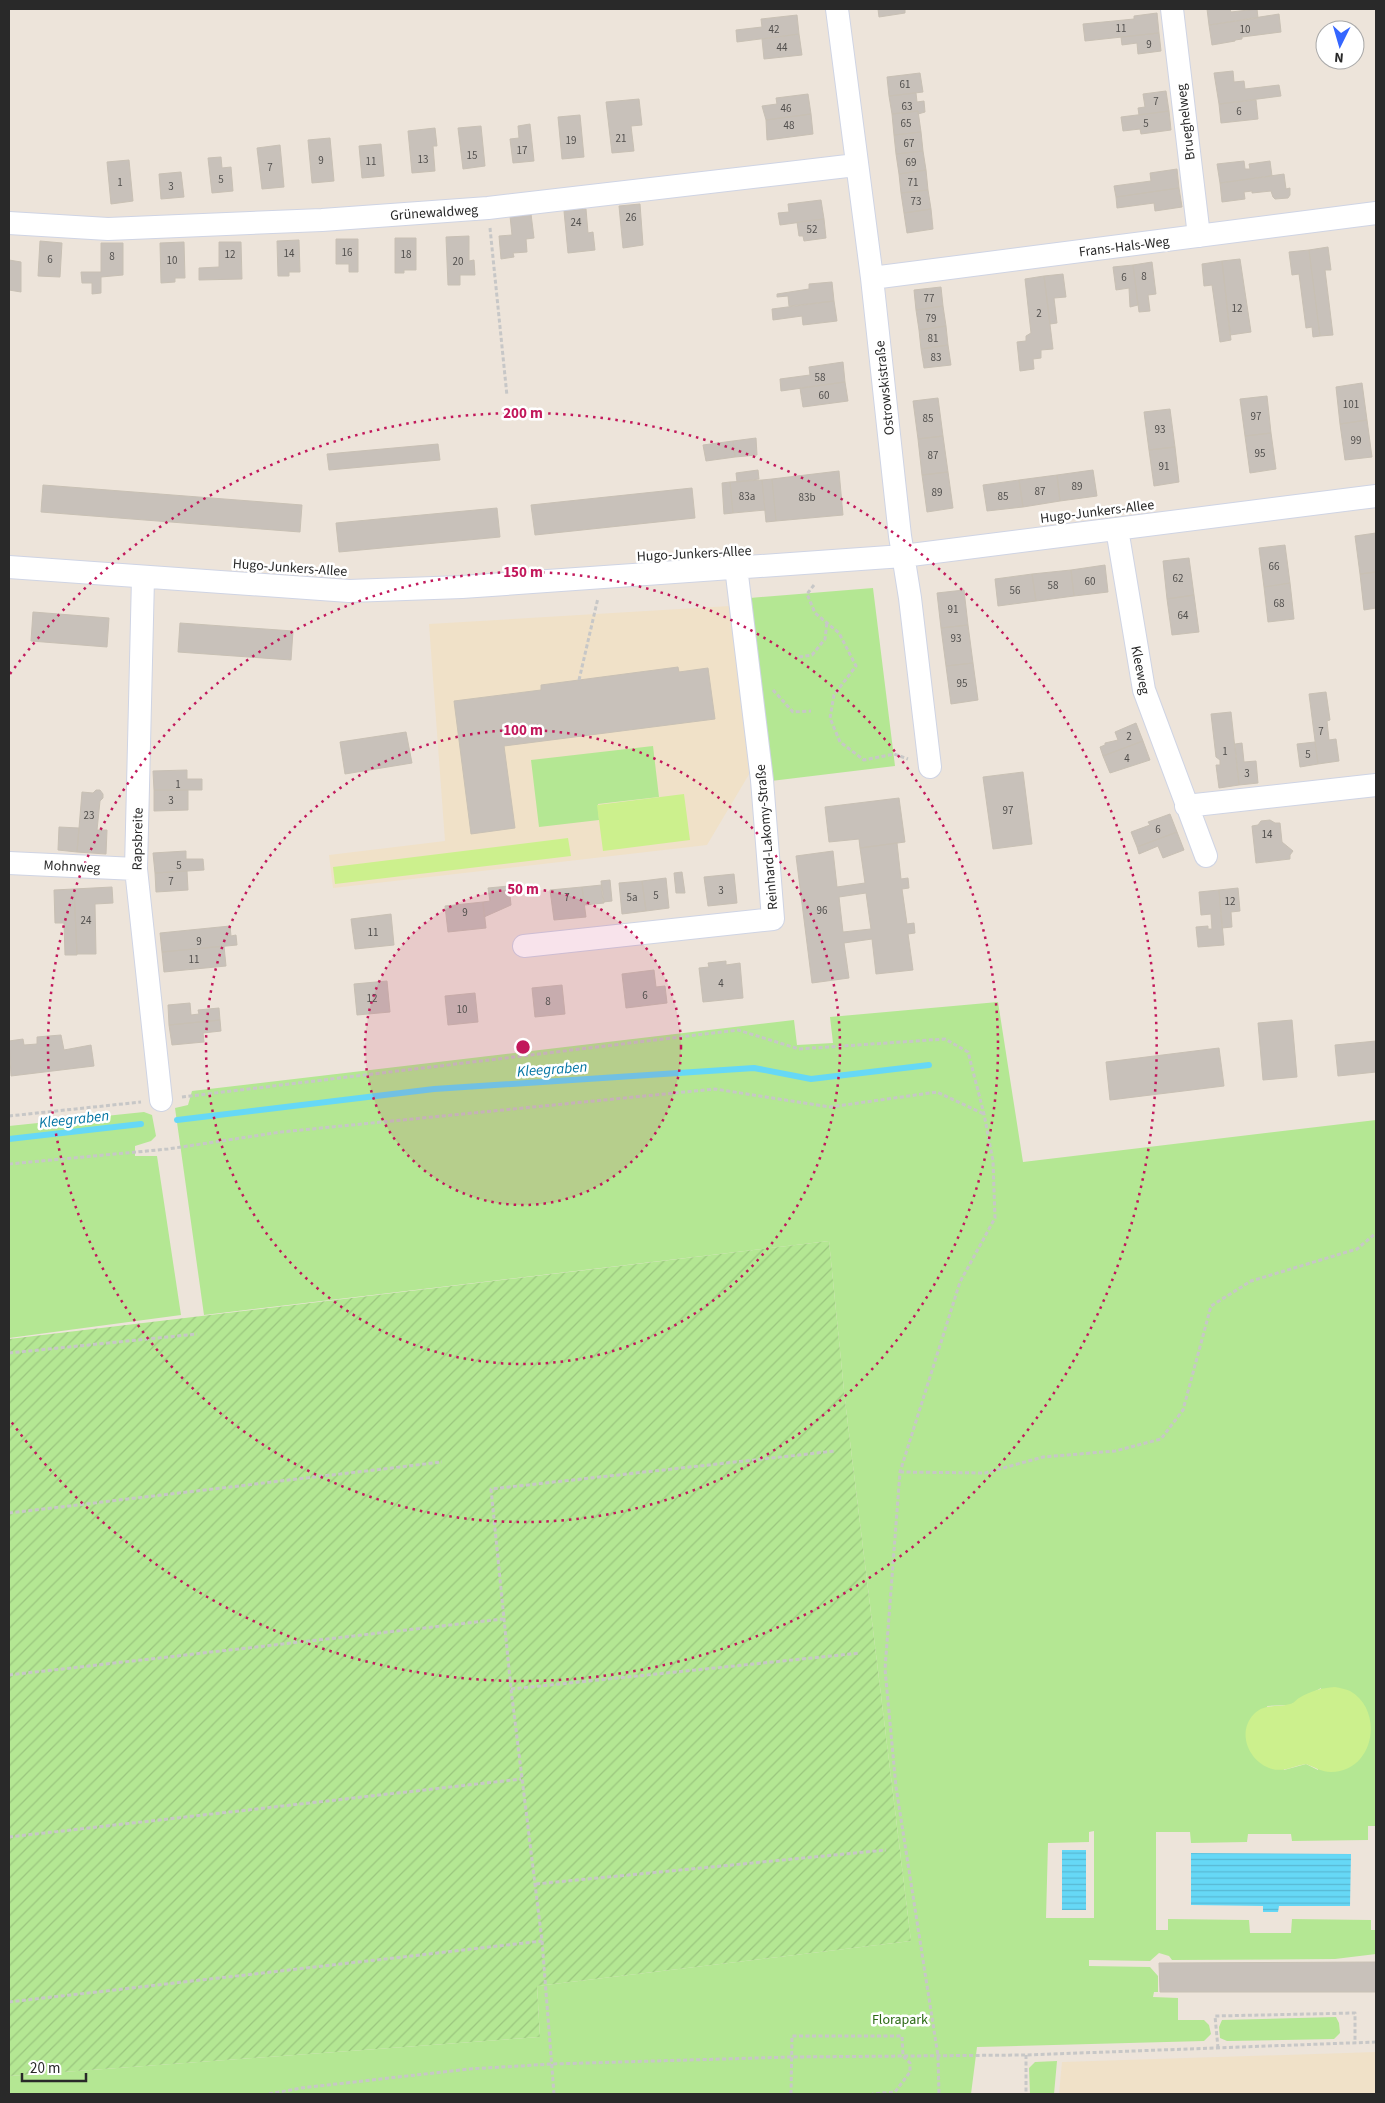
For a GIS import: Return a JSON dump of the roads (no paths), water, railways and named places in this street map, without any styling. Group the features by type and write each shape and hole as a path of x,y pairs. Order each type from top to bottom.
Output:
{"street":[{"name":"Ostrowskistraße","path":"837,9 872,278 903,556 910,598 930,767"},
{"name":"Brueghelweg","path":"1172,9 1199,236"},
{"name":"Grünewaldweg","path":"9,223 108,229 322,220 488,208 856,165"},
{"name":"Frans-Hals-Weg","path":"872,278 1376,213"},
{"name":"Hugo-Junkers-Allee","path":"9,567 143,578 349,591 462,587 903,556 1376,496"},
{"name":"Kleeweg","path":"1117,529 1144,690 1206,856"},
{"name":"Reinhard-Lakomy-Straße","path":"524,946 773,919 762,780 736,567"},
{"name":"Rapsbreite","path":"143,578 136,869 161,1100"},
{"path":"1186,806 1376,785"},
{"name":"Mohnweg","path":"9,863 136,869"}],"water":[{"path":"1062,1850 1086,1850 1086,1910 1062,1910"},
{"path":"1191,1853 1351,1854 1350,1906 1279,1906 1278,1912 1263,1912 1263,1906 1191,1905"}],"waterway":[{"name":"Kleegraben","path":"177,1120 434,1089 754,1068 811,1079 929,1065"},
{"name":"Kleegraben","path":"9,1139 141,1124"}],"park label":[{"name":"Florapark","path":"900,2019"}]}
